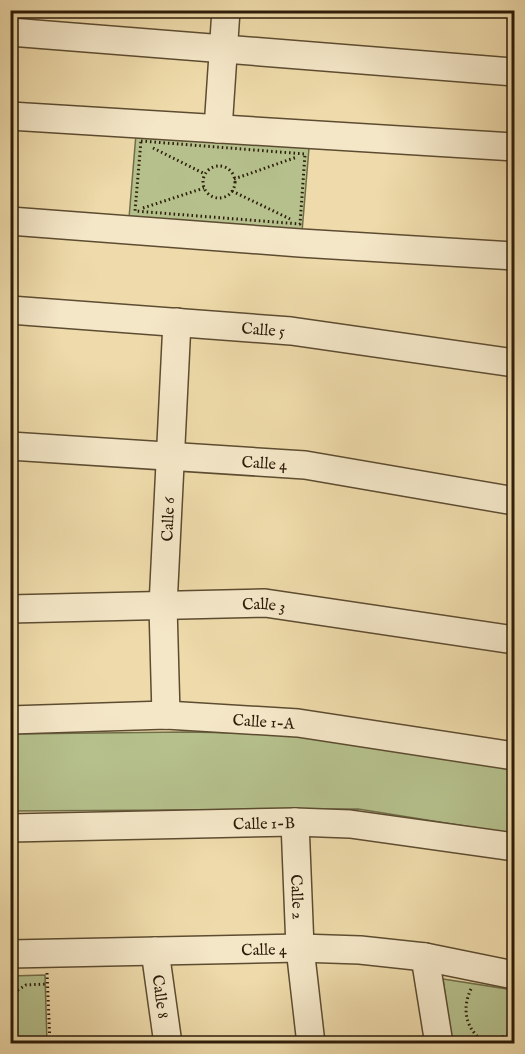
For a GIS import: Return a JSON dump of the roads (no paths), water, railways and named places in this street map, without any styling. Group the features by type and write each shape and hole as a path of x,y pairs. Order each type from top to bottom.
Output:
{"street":[{"path":"218,129 226,10"},
{"path":"10,32 514,72"},
{"path":"10,116 141,133 218,129 307,145 514,147"},
{"path":"10,221 134,221 300,233 514,256"},
{"name":"Calle 5","path":"10,310 291,330 514,363"},
{"name":"Calle 6","path":"166,715 163,606 177,322"},
{"name":"Calle 4","path":"10,446 305,465 514,501"},
{"name":"Calle 3","path":"10,609 265,603 514,639"},
{"name":"Calle 1-A","path":"10,720 166,715 298,723 514,756"},
{"name":"Calle 1-B","path":"10,828 295,822 350,824 514,847"},
{"name":"Calle 2","path":"295,822 300,948 311,1044"},
{"name":"Calle 4","path":"10,954 300,948 360,950 425,957 514,975"},
{"name":"Calle 8","path":"155,951 168,1044"},
{"path":"425,957 439,1044"}]}
